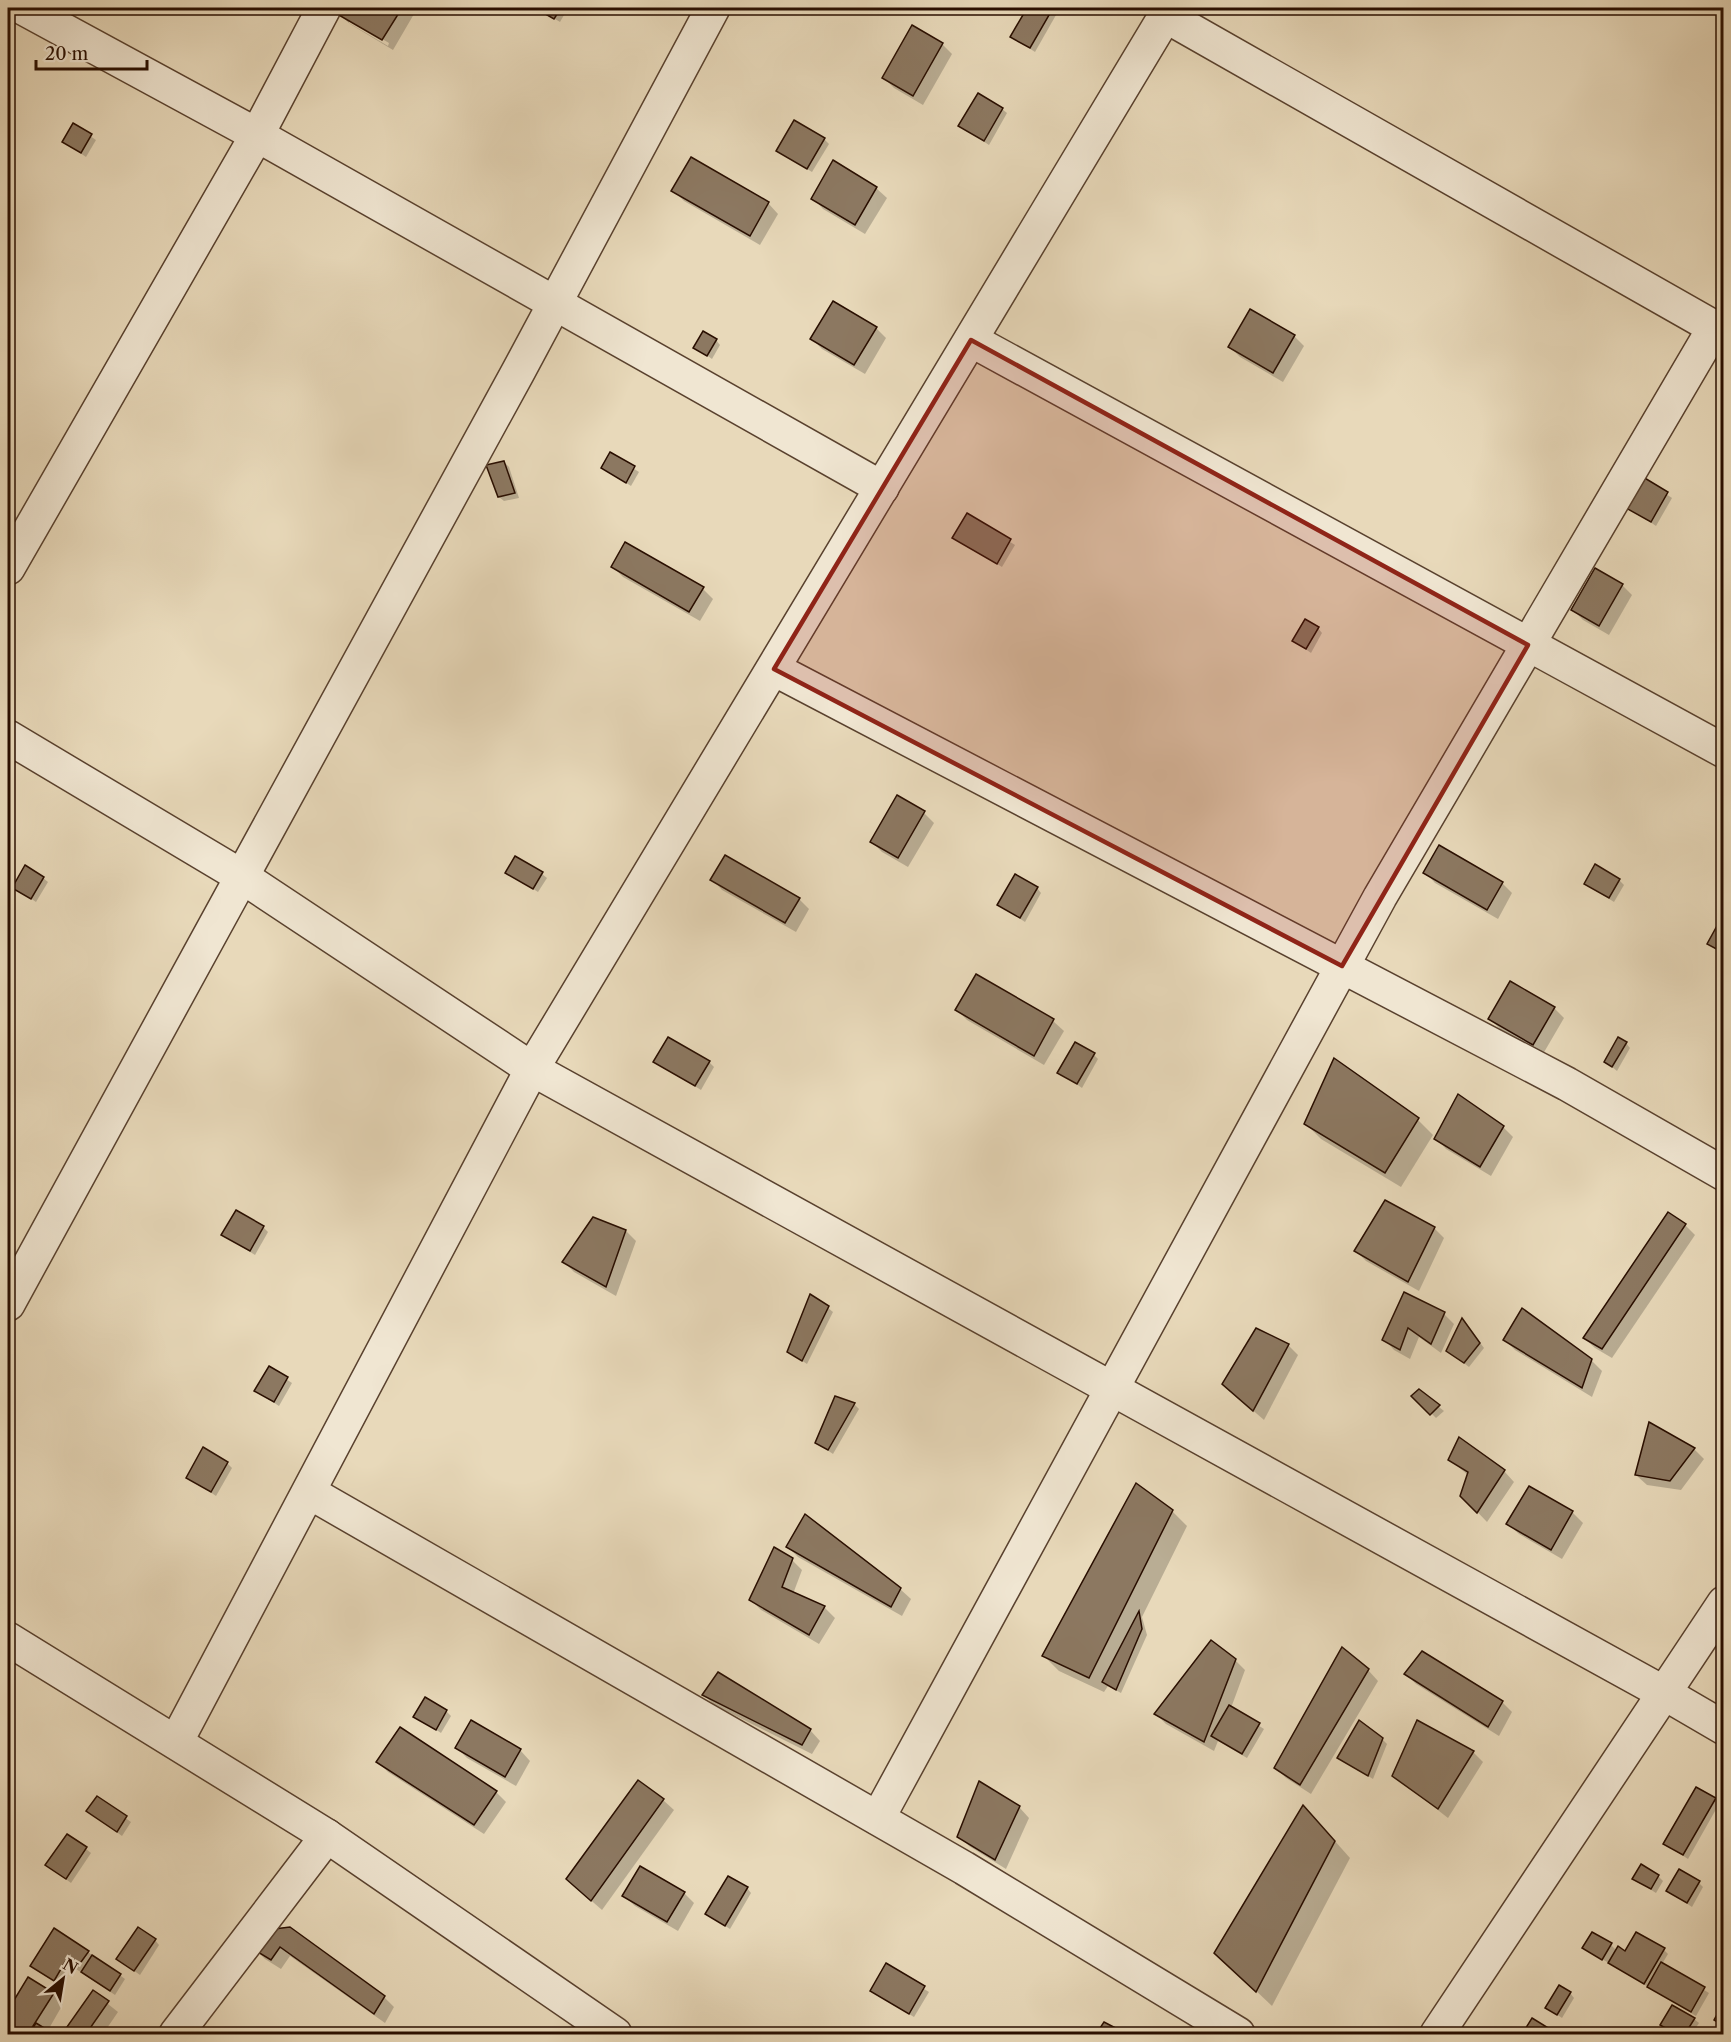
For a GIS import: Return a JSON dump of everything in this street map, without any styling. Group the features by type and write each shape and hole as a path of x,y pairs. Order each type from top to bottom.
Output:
{"street":[{"path":"23,8 257,135 882,488"},
{"path":"8,568 257,135 324,8"},
{"path":"8,1304 555,303 713,8"},
{"path":"176,1742 532,1069 1168,12 1719,330 1528,645 1342,966 878,1818"},
{"path":"971,340 1724,751"},
{"path":"774,669 1567,1084 1724,1174"},
{"path":"8,738 242,876 532,1069 1113,1388 1724,1728"},
{"path":"309,1492 878,1818 1238,2034"},
{"path":"1437,2034 1724,1603"},
{"path":"8,1639 327,1836 602,2031"},
{"path":"176,2034 327,1836"}],"highlighted area":[{"path":"971,340 1528,645 1342,966 774,669"}],"building":[{"path":"341,8 402,8 382,40 337,14"},
{"path":"535,8 561,8 554,19"},
{"path":"1027,8 1052,10 1030,48 1010,37"},
{"path":"912,25 943,43 913,96 882,78"},
{"path":"978,93 1003,108 984,141 958,126"},
{"path":"794,120 825,138 807,169 776,151"},
{"path":"73,123 92,134 81,153 62,142"},
{"path":"691,157 769,202 750,236 671,191"},
{"path":"833,160 877,187 855,225 811,199"},
{"path":"833,301 877,327 854,365 810,339"},
{"path":"1250,309 1295,335 1273,373 1228,347"},
{"path":"703,331 717,339 707,356 693,348"},
{"path":"610,452 635,466 626,483 601,468"},
{"path":"504,461 515,493 498,497 486,465"},
{"path":"1643,477 1668,492 1651,522 1626,508"},
{"path":"967,513 1011,539 997,564 952,538"},
{"path":"625,542 704,587 689,612 611,567"},
{"path":"1595,568 1623,584 1599,626 1571,610"},
{"path":"1305,619 1319,627 1306,649 1292,641"},
{"path":"897,795 925,811 898,858 870,842"},
{"path":"1439,845 1503,882 1487,910 1423,873"},
{"path":"725,855 800,898 785,923 710,880"},
{"path":"515,856 543,872 533,889 505,873"},
{"path":"1595,864 1620,879 1609,898 1584,884"},
{"path":"25,865 44,877 31,899 12,888"},
{"path":"1015,874 1038,887 1020,918 997,905"},
{"path":"1718,924 1724,928 1724,953 1707,944"},
{"path":"976,974 1054,1019 1034,1056 955,1010"},
{"path":"1510,981 1555,1007 1533,1045 1488,1019"},
{"path":"668,1037 710,1061 695,1086 653,1062"},
{"path":"1618,1037 1627,1042 1612,1067 1604,1062"},
{"path":"1075,1042 1095,1053 1077,1084 1057,1073"},
{"path":"1334,1058 1419,1118 1385,1173 1304,1124"},
{"path":"1458,1094 1504,1126 1480,1167 1434,1139"},
{"path":"1385,1200 1435,1227 1408,1282 1354,1251"},
{"path":"236,1210 264,1226 250,1251 221,1235"},
{"path":"1668,1212 1686,1224 1602,1349 1583,1338"},
{"path":"593,1217 626,1230 606,1287 562,1262"},
{"path":"1404,1292 1445,1312 1431,1344 1408,1328 1400,1350 1382,1340"},
{"path":"810,1294 829,1306 802,1361 787,1352"},
{"path":"1522,1308 1592,1359 1582,1388 1503,1340"},
{"path":"1462,1318 1480,1343 1464,1363 1446,1351"},
{"path":"1256,1328 1289,1344 1253,1411 1222,1384"},
{"path":"269,1366 288,1377 274,1402 254,1391"},
{"path":"1419,1389 1440,1405 1430,1415 1411,1396"},
{"path":"835,1396 855,1403 828,1450 815,1443"},
{"path":"1649,1422 1695,1448 1670,1481 1635,1475"},
{"path":"1459,1437 1505,1470 1477,1513 1460,1496 1468,1472 1448,1460"},
{"path":"203,1447 228,1462 211,1492 186,1478"},
{"path":"1136,1483 1173,1510 1089,1678 1042,1656"},
{"path":"1529,1486 1573,1511 1551,1550 1506,1524"},
{"path":"805,1514 901,1588 891,1607 786,1547"},
{"path":"774,1547 793,1558 782,1587 825,1606 809,1635 749,1600"},
{"path":"1139,1611 1142,1629 1116,1690 1102,1682"},
{"path":"1211,1640 1236,1659 1204,1742 1154,1714"},
{"path":"1342,1647 1369,1669 1300,1785 1274,1768"},
{"path":"1422,1651 1503,1701 1488,1727 1404,1674"},
{"path":"718,1672 811,1729 802,1745 702,1695"},
{"path":"425,1697 447,1710 436,1730 413,1717"},
{"path":"1229,1705 1260,1723 1242,1754 1211,1736"},
{"path":"471,1720 521,1749 505,1777 455,1748"},
{"path":"1359,1720 1383,1738 1368,1776 1337,1758"},
{"path":"1417,1720 1474,1751 1438,1809 1392,1776"},
{"path":"400,1727 497,1791 474,1825 376,1762"},
{"path":"638,1780 664,1799 591,1901 566,1879"},
{"path":"979,1781 1020,1806 995,1860 957,1837"},
{"path":"1696,1787 1716,1798 1683,1855 1663,1844"},
{"path":"97,1796 127,1816 117,1832 86,1811"},
{"path":"1303,1805 1335,1841 1256,1992 1214,1953"},
{"path":"67,1834 87,1847 66,1879 45,1865"},
{"path":"1641,1864 1659,1875 1651,1889 1632,1879"},
{"path":"640,1866 685,1892 667,1922 622,1896"},
{"path":"1679,1869 1700,1881 1687,1903 1666,1891"},
{"path":"728,1876 748,1887 725,1926 705,1914"},
{"path":"138,1927 156,1939 134,1971 116,1959"},
{"path":"290,1927 385,1996 374,2014 280,1947 271,1960 253,1949 266,1930"},
{"path":"54,1928 89,1951 76,1969 65,1962 54,1981 30,1966"},
{"path":"1592,1932 1612,1943 1602,1960 1582,1948"},
{"path":"1636,1932 1665,1948 1644,1984 1608,1963 1618,1946 1625,1951"},
{"path":"92,1955 121,1974 110,1991 81,1972"},
{"path":"1661,1962 1705,1987 1691,2012 1647,1987"},
{"path":"886,1963 925,1986 909,2014 870,1991"},
{"path":"28,1977 54,1993 28,2034 12,2034 8,2032 8,2010"},
{"path":"1559,1985 1571,1992 1557,2015 1545,2008"},
{"path":"93,1990 109,2001 86,2034 62,2034"},
{"path":"1724,2004 1724,2026 1714,2020"},
{"path":"1672,2005 1695,2018 1685,2034 1676,2034 1660,2025"},
{"path":"1532,2018 1558,2034 1522,2034"},
{"path":"1104,2022 1127,2034 1096,2034"},
{"path":"36,2023 54,2034 29,2034"}]}
